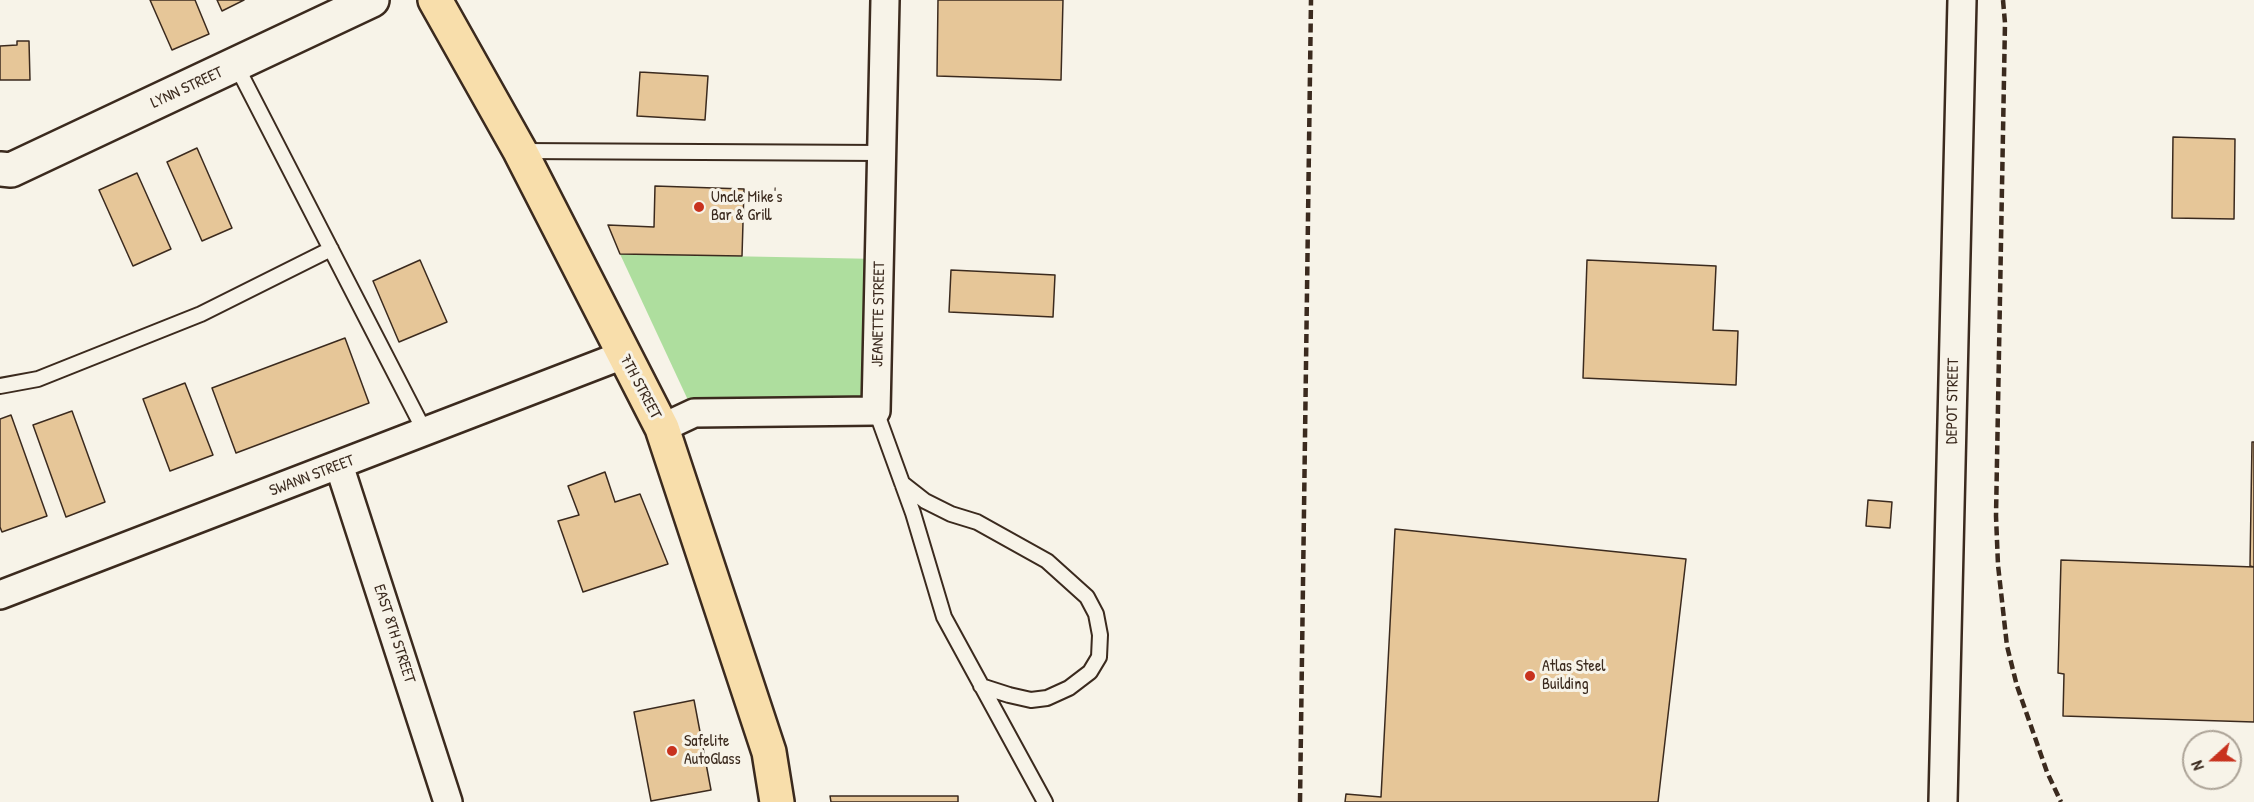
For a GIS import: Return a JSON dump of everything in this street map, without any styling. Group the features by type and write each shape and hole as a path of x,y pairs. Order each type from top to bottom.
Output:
{"main road":[{"name":"7TH STREET","path":"435,0 520,151 662,428 769,752 777,802"}],"street":[{"name":"LYNN STREET","path":"0,170 11,170 372,0"},
{"name":"JEANETTE STREET","path":"876,411 885,0"},
{"name":"DEPOT STREET","path":"1943,802 1962,0"},
{"name":"SWANN STREET","path":"0,595 623,355"},
{"path":"662,428 694,413 876,411"},
{"name":"EAST 8TH STREET","path":"339,465 448,802"}],"lane":[{"path":"236,64 425,432"},
{"path":"520,151 882,153"},
{"path":"0,386 38,379 201,314 331,249"},
{"path":"876,411 902,483 944,617 1045,802"},
{"path":"902,483 925,501 986,527 1047,561 1087,597 1096,614 1100,635 1099,657 1090,672 1069,688 1047,698 1031,700 981,686"}],"green space":[{"path":"620,254 880,259 876,411 694,413"}],"building":[{"path":"150,0 195,0 209,34 172,50"},
{"path":"217,0 244,0 222,11"},
{"path":"938,0 1063,0 1061,80 937,76"},
{"path":"17,41 29,41 30,80 0,80 0,46 17,45"},
{"path":"640,72 708,76 705,120 637,116"},
{"path":"2173,137 2235,139 2234,219 2172,218"},
{"path":"197,148 232,228 202,241 167,162"},
{"path":"137,173 171,249 133,266 99,190"},
{"name":"Uncle Mike's Bar & Grill","path":"655,186 744,189 742,256 620,254 608,225 654,227"},
{"path":"420,260 447,322 399,342 373,281"},
{"path":"1587,260 1716,266 1713,330 1738,331 1736,385 1583,378"},
{"path":"951,270 1055,275 1053,317 949,312"},
{"path":"345,338 369,403 236,453 212,388"},
{"path":"185,383 213,455 170,471 143,399"},
{"path":"72,411 105,502 66,517 33,425"},
{"path":"11,415 47,516 2,532 0,527 0,419"},
{"path":"2252,442 2254,442 2254,567 2250,566"},
{"path":"605,472 615,502 640,494 668,564 583,592 558,521 579,515 568,486"},
{"path":"1868,500 1892,502 1890,528 1866,526"},
{"name":"Atlas Steel Building","path":"1395,529 1686,559 1658,802 1345,802 1346,794 1381,797"},
{"path":"2061,560 2254,567 2254,722 2063,716 2064,674 2058,673"},
{"name":"Safelite AutoGlass","path":"694,700 711,790 651,801 634,712"},
{"path":"830,796 958,796 958,802 831,802"}],"railway":[{"path":"1300,802 1311,0"},
{"path":"2003,0 2005,23 1996,516 1998,565 2007,646 2017,686 2047,772 2061,802"}],"place":[{"name":"Uncle Mike's Bar & Grill","path":"699,207"},
{"name":"Atlas Steel Building","path":"1530,676"},
{"name":"Safelite AutoGlass","path":"672,751"}]}
